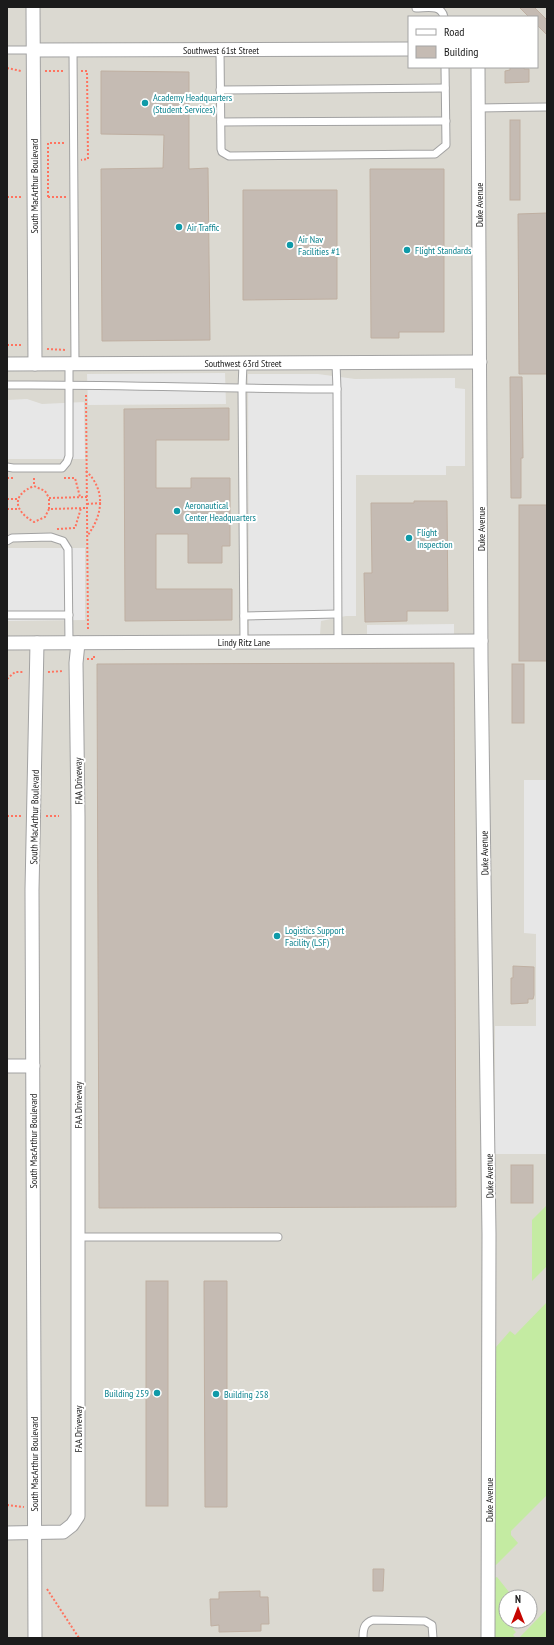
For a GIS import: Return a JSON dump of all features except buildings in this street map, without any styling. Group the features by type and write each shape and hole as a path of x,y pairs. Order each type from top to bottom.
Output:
{"street":[{"name":"South MacArthur Boulevard","path":"33,7 35,364"},
{"name":"Southwest 61st Street","path":"33,50 408,49"},
{"name":"Duke Avenue","path":"478,68 481,642 489,1234 488,1638"},
{"name":"Southwest 63rd Street","path":"7,364 480,362"},
{"name":"Lindy Ritz Lane","path":"7,643 37,643 78,640 481,642"},
{"name":"FAA Driveway","path":"7,1532 63,1532 72,1525 78,1516 78,809 76,663 78,640"},
{"name":"South MacArthur Boulevard","path":"35,1638 32,890 37,643"},
{"path":"7,1066 33,1066"}],"lane":[{"path":"416,8 437,7 441,10 444,16"},
{"path":"7,50 33,50"},
{"path":"7,467 62,468 69,456 69,385 72,364 73,50"},
{"path":"220,50 221,149 222,152 229,156 435,154 446,146 445,68"},
{"path":"220,90 445,88"},
{"path":"479,108 547,107"},
{"path":"220,122 446,120"},
{"path":"243,363 244,642"},
{"path":"336,363 338,642"},
{"path":"7,385 337,389"},
{"path":"7,541 12,538 51,537 64,541 68,549 69,615 78,640"},
{"path":"244,616 338,614"},
{"path":"7,615 69,615"},
{"path":"78,1236 278,1237"},
{"path":"363,1638 364,1627 373,1620 424,1620 432,1625 433,1638"}],"path":[{"path":"48,197 48,143 88,143"},
{"path":"78,640 87,536 86,386"},
{"path":"86,471 96,483 101,503 99,516 94,527 87,536"},
{"path":"7,478 21,478"},
{"path":"28,478 41,478"},
{"path":"34,478 34,486"},
{"path":"61,478 75,478 80,497"},
{"path":"34,486 45,491 49,498 49,509 45,517 34,522 24,516 19,509 18,499 24,490 34,486"},
{"path":"49,498 87,497"},
{"path":"7,498 18,499"},
{"path":"87,504 101,503"},
{"path":"54,529 75,528 81,508"},
{"path":"49,509 87,508"},
{"path":"7,509 19,509"},
{"path":"34,522 34,529"},
{"path":"86,659 94,659 94,654"},
{"path":"48,672 64,671"},
{"path":"7,679 15,672 24,672"},
{"path":"7,816 25,816"},
{"path":"45,816 59,816"},
{"path":"7,1505 27,1508"},
{"path":"47,1588 79,1638"}],"shaded area":[{"path":"7,7 547,7 547,1638 7,1638"},
{"path":"225,373 226,404 88,405 87,374"},
{"path":"248,374 318,374 355,379 455,378 455,388 465,389 465,466 446,466 446,475 356,475 356,616 346,616 321,621 320,634 249,635"},
{"path":"27,399 42,404 84,402 85,459 7,459 7,400"},
{"path":"7,548 85,548 85,620 7,621"},
{"path":"454,624 454,635 367,636 367,625"},
{"path":"524,780 547,780 547,1154 495,1154 495,1026 536,1026 536,934 524,933"}],"green space":[{"path":"547,1205 547,1266 532,1281 532,1220"},
{"path":"547,1302 547,1495 511,1531 511,1535 518,1543 496,1565 492,1564 489,1355 510,1331 515,1335"},
{"path":"497,1577 507,1589 498,1589 498,1629 513,1629 516,1632 513,1635 516,1638 490,1638 494,1578"},
{"path":"547,1609 547,1638 519,1638 528,1629 538,1629 538,1618"}],"place":[{"name":"Academy Headquarters (Student Services)","path":"145,103"},
{"name":"Air Traffic","path":"179,227"},
{"name":"Air Nav Facilities #1","path":"290,245"},
{"name":"Flight Standards","path":"407,250"},
{"name":"Aeronautical Center Headquarters","path":"177,511"},
{"name":"Flight Inspection","path":"409,538"},
{"name":"Logistics Support Facility (LSF)","path":"277,936"},
{"name":"Building 259","path":"157,1393"},
{"name":"Building 258","path":"216,1394"}]}
